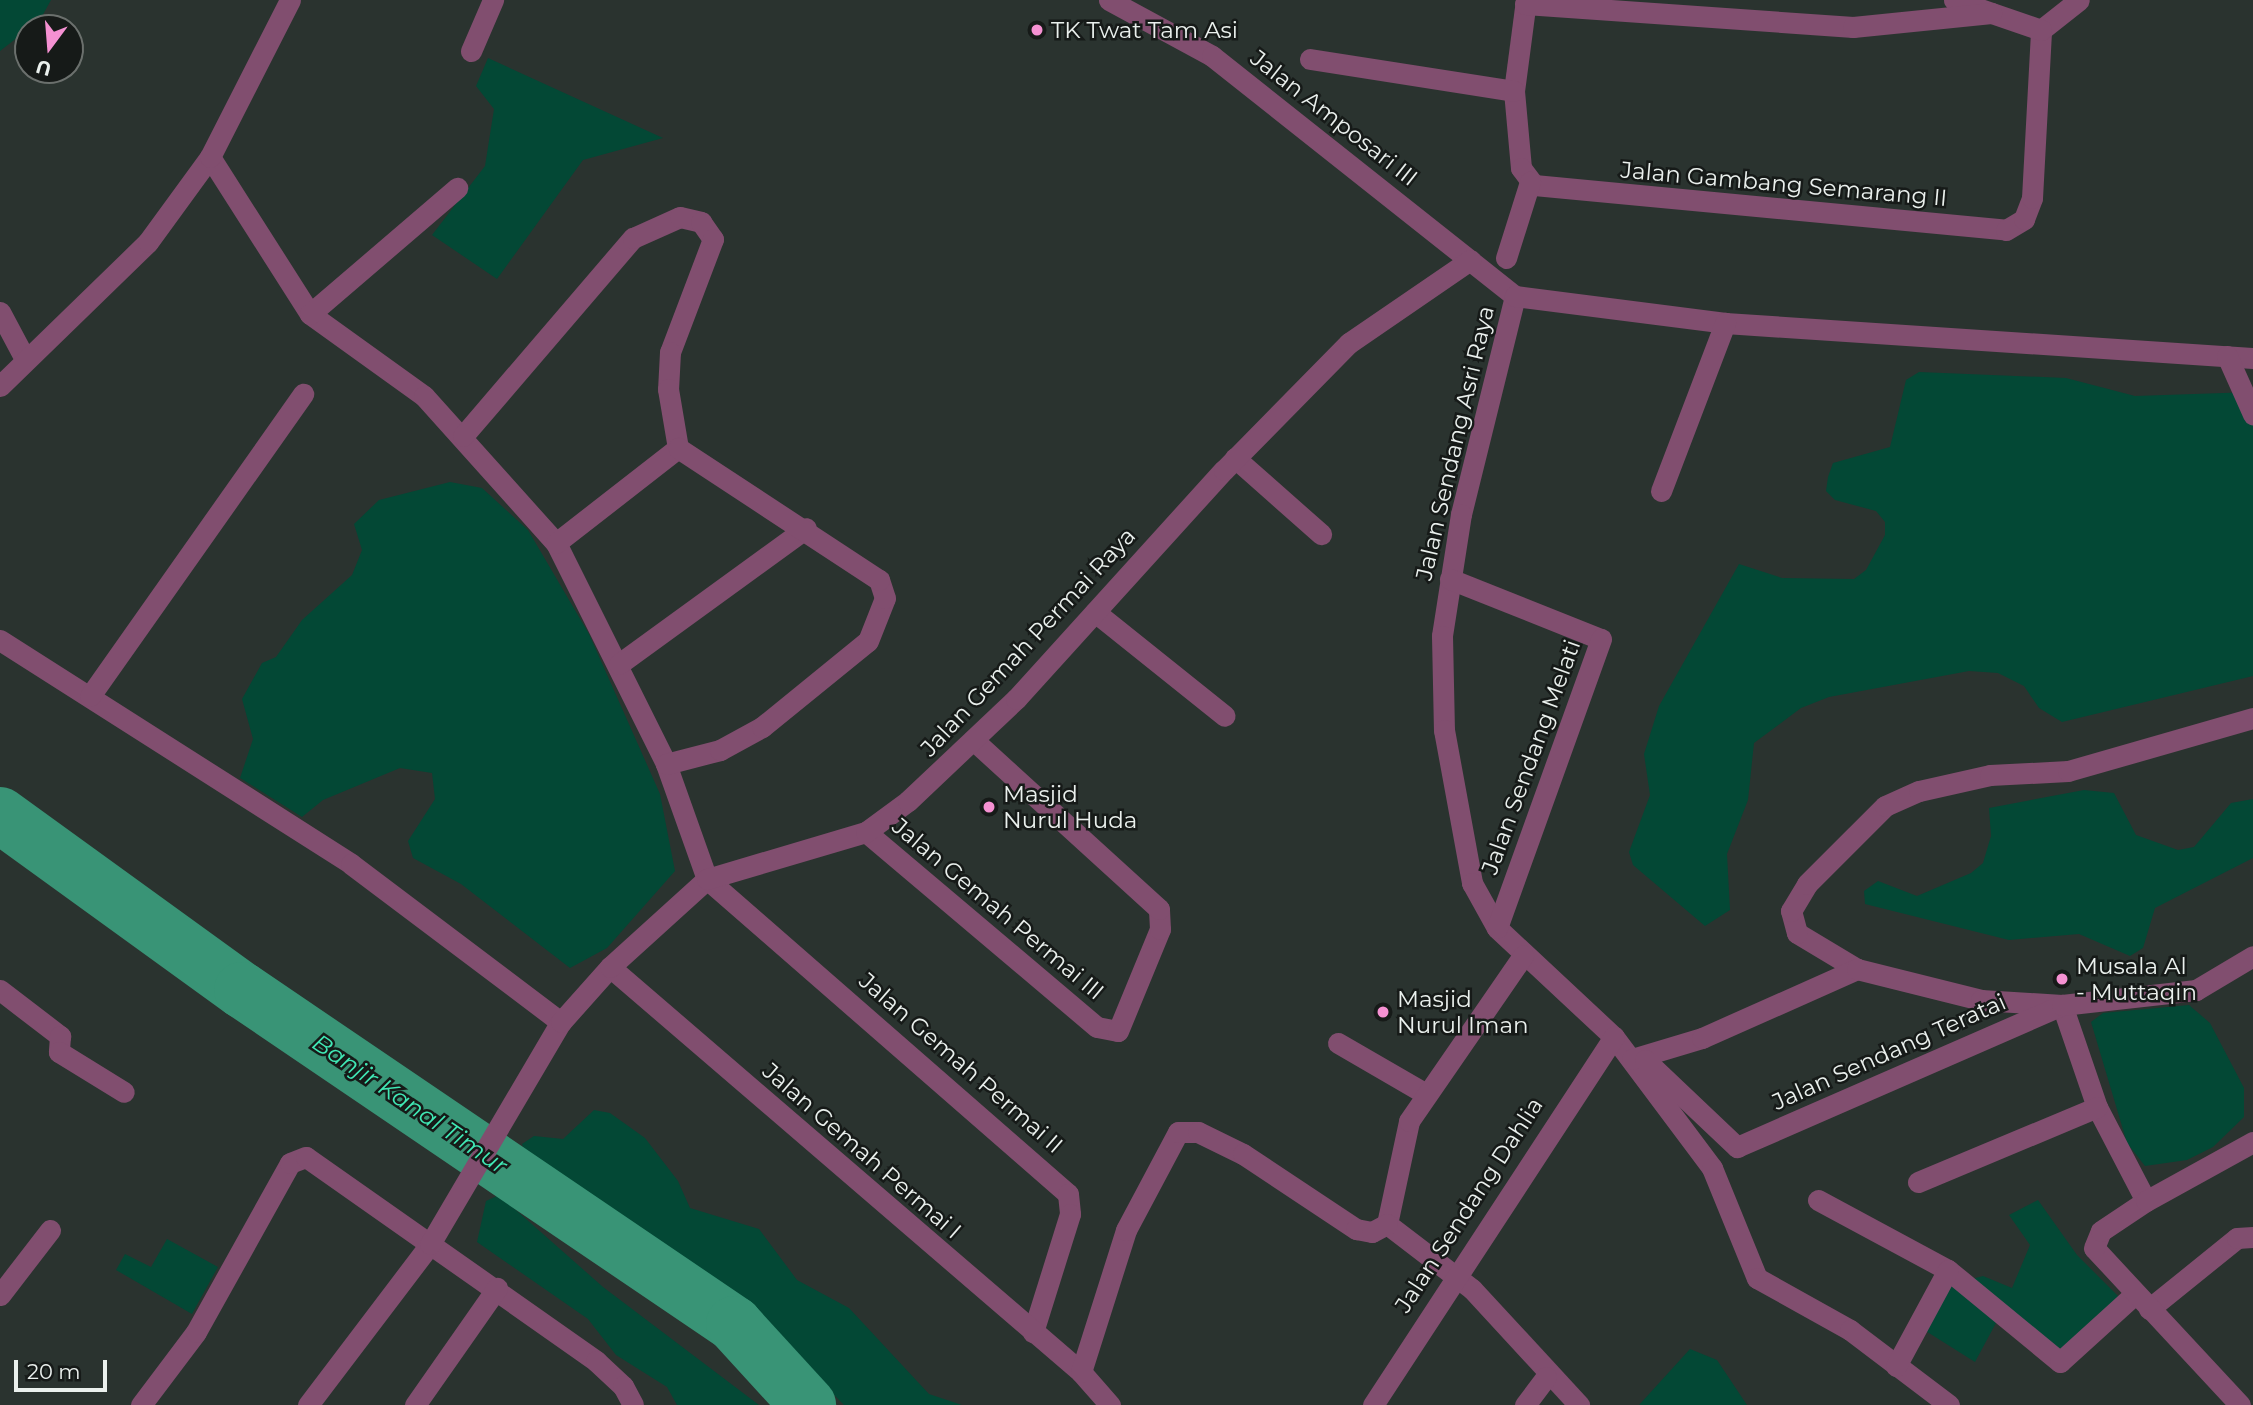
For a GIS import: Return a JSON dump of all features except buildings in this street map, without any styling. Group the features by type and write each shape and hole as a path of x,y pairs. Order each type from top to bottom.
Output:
{"street":[{"path":"0,386 25,359 121,272 210,157 290,0"},
{"path":"471,51 493,0"},
{"name":"Jalan Amposari III","path":"1109,0 1212,56 1515,296"},
{"path":"1954,0 2041,30 2079,0"},
{"path":"1506,258 1530,182 1521,168 1514,90 1525,2 1853,27 1991,13"},
{"name":"Jalan Gambang Semarang II","path":"1530,182 1556,191 2006,230 2024,219 2032,198 2041,30"},
{"path":"1310,59 1514,90"},
{"path":"210,157 310,314 400,376 463,436 556,543 619,664 666,764 707,879"},
{"path":"310,314 457,188"},
{"path":"463,436 643,229 680,218 701,222 713,233 670,352 668,389 678,448 806,528 879,580 884,611 868,641 752,733 666,764"},
{"name":"Jalan Gemah Permai Raya","path":"308,1405 430,1244 455,1206 561,1022 610,967 707,879 866,832 973,740 1235,458 1349,343 1470,260"},
{"name":"Jalan Sendang Asri Raya","path":"1949,1405 1850,1330 1757,1278 1738,1238 1712,1168 1637,1058 1523,956 1497,928 1465,862 1444,730 1440,667 1450,579 1515,296 1726,323 2253,358"},
{"path":"0,312 25,359"},
{"path":"1661,491 1726,323"},
{"path":"2227,356 2253,414"},
{"path":"90,696 303,394"},
{"path":"556,543 678,448"},
{"path":"1235,458 1321,534"},
{"path":"619,664 806,528"},
{"name":"Jalan Sendang Melati","path":"1450,579 1601,639 1497,928"},
{"path":"1094,612 1225,716"},
{"path":"0,640 351,864 561,1022"},
{"path":"2253,718 2068,771 1990,775 1919,791 1885,806 1807,884 1791,911 1797,933 1857,969 1981,1000 2062,1005 2196,990 2253,956"},
{"name":"Jalan Gemah Permai III","path":"866,832 1097,1027 1113,1033 1123,1021 1160,929 1159,909 973,740"},
{"name":"Jalan Gemah Permai II","path":"707,879 1069,1194 1070,1214 1033,1332"},
{"path":"1387,1224 1402,1139 1426,1094 1523,956"},
{"name":"Jalan Gemah Permai I","path":"610,967 1081,1372"},
{"path":"1637,1058 1702,1038 1857,969"},
{"path":"0,990 60,1036 59,1052 124,1092"},
{"path":"2062,1005 2097,1107 2146,1201"},
{"name":"Jalan Sendang Teratai","path":"1637,1058 1737,1147 2062,1005"},
{"name":"Jalan Sendang Dahlia","path":"1373,1405 1452,1275 1614,1037"},
{"path":"1338,1043 1426,1094"},
{"path":"1918,1182 2097,1107"},
{"path":"1110,1405 1081,1372 1126,1230 1178,1132 1198,1132 1243,1154 1356,1229 1372,1232 1387,1224"},
{"path":"2240,1405 2096,1257 2101,1231 2146,1201 2253,1142"},
{"path":"141,1405 196,1332 290,1164 313,1160 430,1244 497,1288 623,1386 633,1405"},
{"path":"1818,1200 1948,1270 2060,1362 2237,1238 2253,1237"},
{"path":"1387,1224 1452,1275 1511,1328 1546,1377 1578,1405"},
{"path":"0,1295 50,1230"},
{"path":"1896,1366 1948,1270"},
{"path":"415,1405 497,1288"},
{"path":"1525,1405 1546,1377"}],"green space":[{"path":"0,0 51,0 43,14 14,14 14,40 0,51"},
{"path":"488,58 663,138 583,160 497,279 432,235 485,166 494,109 476,86"},
{"path":"1919,372 2066,378 2135,396 2253,392 2253,676 2062,722 2039,708 2024,686 1998,673 1969,671 1829,697 1801,708 1754,743 1748,800 1727,854 1730,910 1705,926 1633,865 1629,852 1650,795 1644,754 1659,706 1739,564 1782,578 1854,579 1866,570 1885,535 1885,522 1876,511 1835,500 1826,491 1828,477 1833,463 1890,447 1906,380"},
{"path":"450,482 482,488 528,530 589,634 660,794 675,871 607,948 570,968 461,884 413,858 408,841 435,799 432,773 400,768 323,800 302,817 240,778 253,739 242,699 262,663 276,657 302,620 352,575 362,550 354,524 379,500"},
{"path":"2084,790 2114,793 2136,835 2178,850 2194,847 2231,803 2253,799 2253,858 2155,908 2143,948 2130,956 2079,934 2009,940 1865,904 1864,891 1878,881 1917,896 1971,873 1983,863 1991,836 1989,808"},
{"path":"2189,1005 2210,1023 2244,1088 2244,1117 2213,1147 2187,1160 2145,1166 2127,1143 2091,1022 2103,1013"},
{"path":"594,1110 610,1113 645,1138 678,1181 690,1208 759,1229 797,1280 849,1308 929,1394 962,1405 844,1405 752,1312 641,1240 610,1208 526,1158 522,1144 534,1136 563,1139"},
{"path":"499,1195 603,1287 759,1405 677,1405 667,1387 616,1355 588,1319 477,1242 486,1201"},
{"path":"2038,1200 2077,1255 2120,1298 2071,1360 1996,1323 1975,1362 1921,1328 1946,1286 1983,1276 2012,1288 2030,1245 2009,1215"},
{"path":"167,1239 218,1267 192,1314 116,1270 125,1254 151,1267"},
{"path":"1690,1349 1717,1360 1747,1405 1639,1405"}],"waterway":[{"name":"Banjir Kanal Timur","path":"0,815 242,990 734,1324 808,1405"}],"place":[{"name":"TK Twat Tam Asi","path":"1037,30"},
{"name":"Masjid Nurul Huda","path":"989,807"},
{"name":"Musala Al - Muttaqin","path":"2062,979"},
{"name":"Masjid Nurul Iman","path":"1383,1012"}]}
